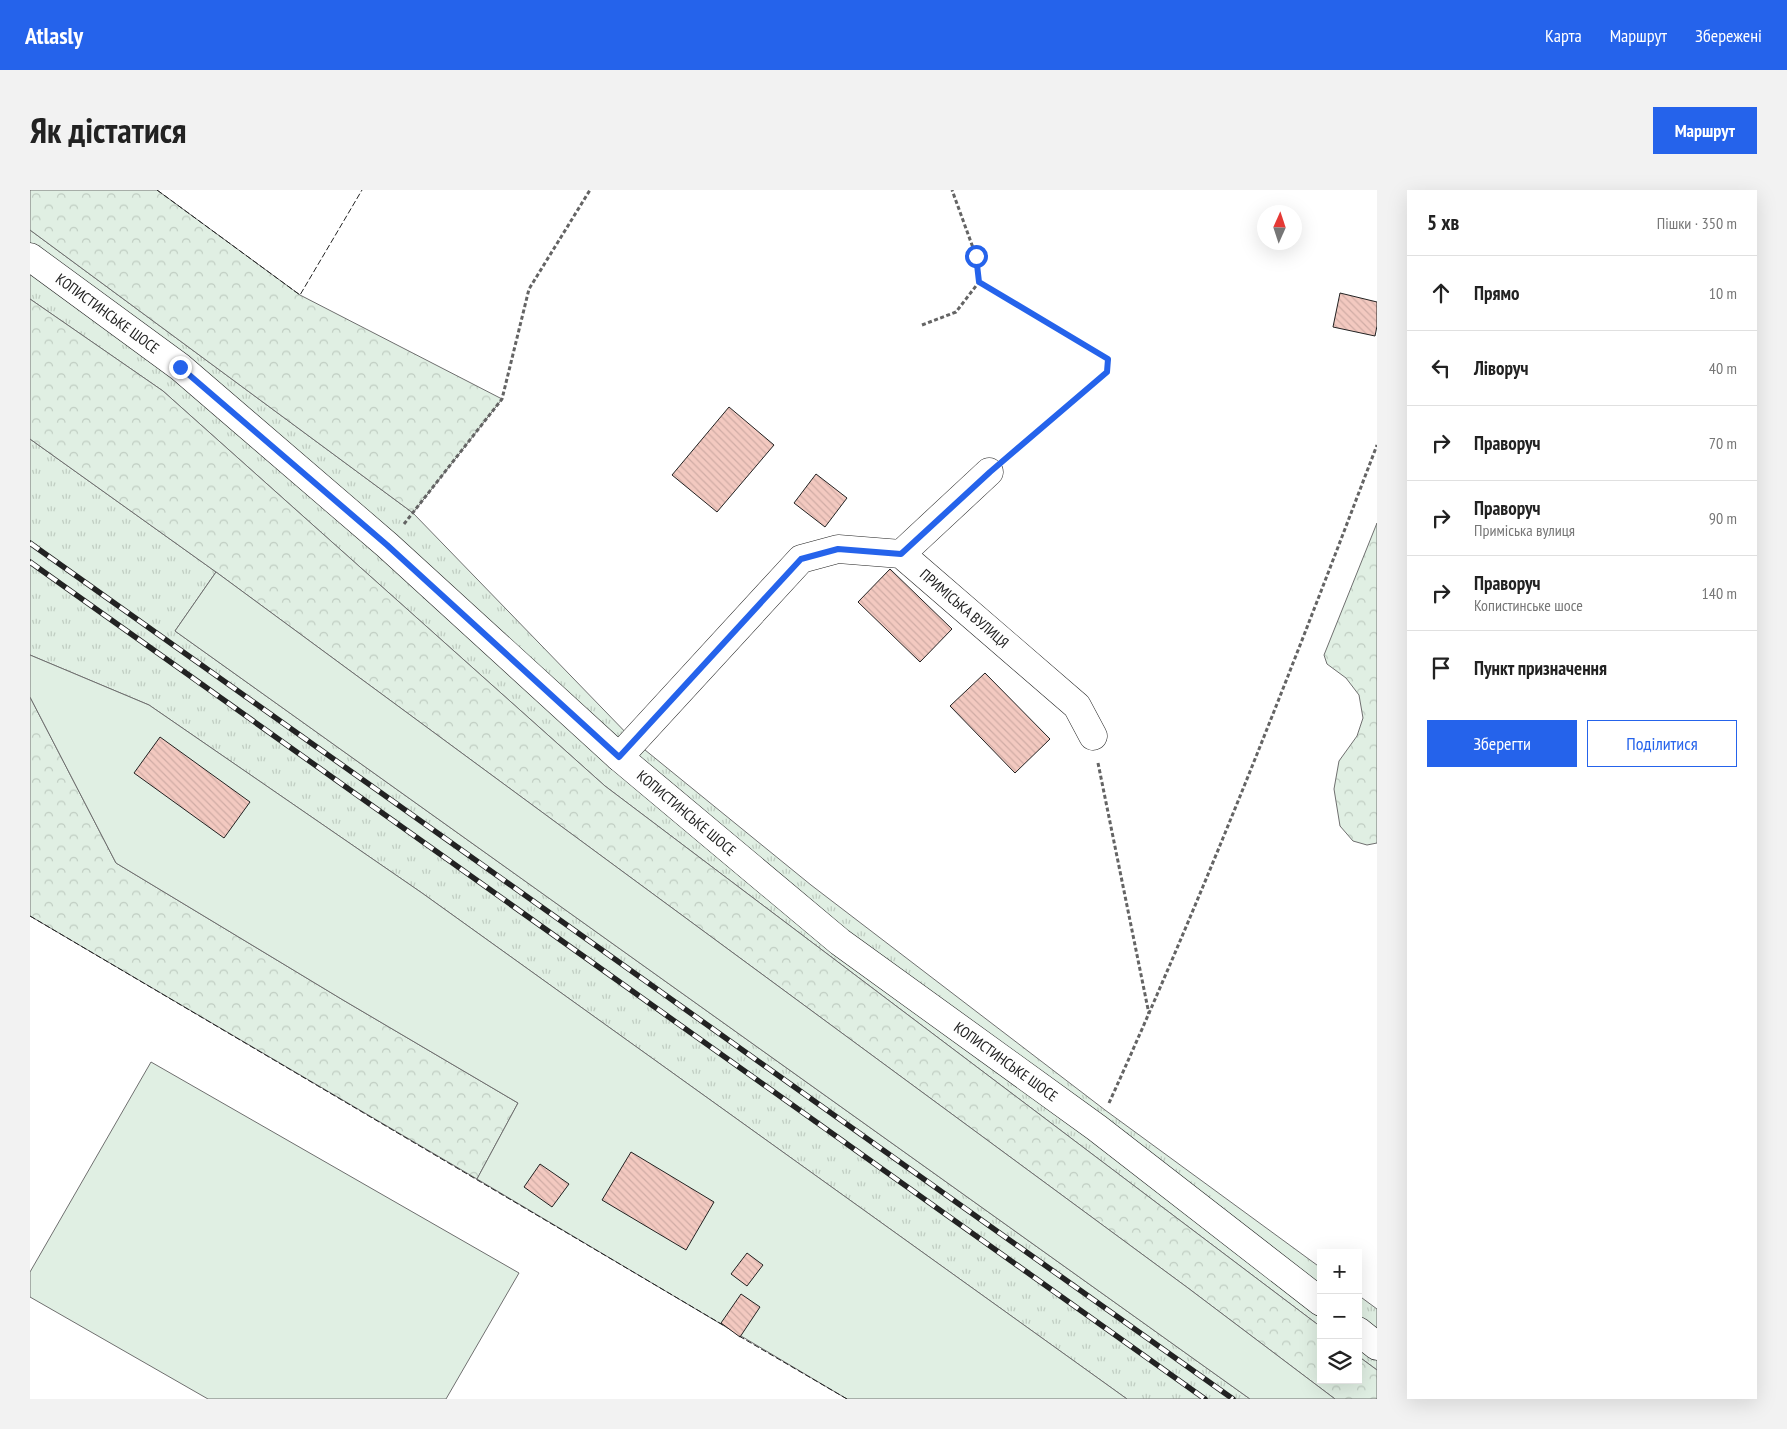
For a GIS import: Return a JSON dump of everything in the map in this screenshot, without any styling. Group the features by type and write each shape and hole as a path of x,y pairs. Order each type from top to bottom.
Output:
{"street":[{"name":"КОПИСТИНСЬКЕ ШОСЕ","path":"30,257 180,367 387,545 619,757 840,942 1097,1128 1317,1299"},
{"path":"619,757 801,559 838,549 901,554 990,472"},
{"name":"ПРИМІСЬКА ВУЛИЦЯ","path":"901,554 1077,706 1093,736"}],"path":[{"path":"387,545 502,399 529,289 590,190"},
{"path":"922,325 956,312 979,282 976,256 952,190"},
{"path":"979,282 1108,359 1107,372 990,472"},
{"path":"1097,1128 1149,1015 1258,756 1377,445"},
{"path":"1093,736 1149,1015"}],"green space":[{"path":"30,190 157,190 300,295 502,399 413,513 30,230"},
{"path":"30,230 413,513 634,741 811,885 1105,1110 1317,1265 1317,1324 605,786 163,391 30,299"},
{"path":"30,299 163,391 605,786 1317,1324 1317,1384 1362,1384 1362,1359 1377,1370 1377,1399 1335,1399 1188,1288 216,572 30,439"},
{"path":"30,439 216,572 175,631 1250,1399 1127,1399 422,893 149,705 30,655"},
{"path":"1377,523 1377,843 1367,845 1353,841 1340,826 1334,789 1339,761 1357,736 1363,718 1359,695 1346,678 1327,664 1324,655"},
{"path":"216,572 1188,1288 1335,1399 1250,1399 175,631"},
{"path":"30,655 149,705 422,893 1127,1399 847,1399 477,1179 518,1103 116,863 30,697"},
{"path":"30,697 116,863 518,1103 477,1179 30,916"},
{"path":"151,1062 519,1273 446,1399 208,1399 30,1297 30,1272"},
{"path":"1362,1298 1377,1309 1377,1370 1362,1359"}],"building":[{"path":"1340,293 1377,302 1375,336 1333,327"},
{"path":"729,407 774,445 717,512 672,475"},
{"path":"816,474 847,498 825,527 794,503"},
{"path":"890,569 952,629 920,662 858,602"},
{"path":"985,673 1050,739 1015,773 950,706"},
{"path":"160,737 250,802 224,838 134,773"},
{"path":"631,1152 714,1202 686,1250 602,1200"},
{"path":"540,1164 569,1184 552,1207 524,1187"},
{"path":"747,1253 763,1265 747,1286 731,1274"},
{"path":"741,1294 760,1307 740,1337 721,1323"}],"railway":[{"path":"30,543 1233,1399"},
{"path":"30,562 1205,1399"}],"fence":[{"path":"157,190 300,295 362,190"},
{"path":"30,916 723,1325"},
{"path":"739,1336 847,1399"}],"route":[{"path":"180,367 387,545 619,757 801,559 838,549 871,550 901,554 990,472 1107,372 1108,359 979,282 976,256"}]}
